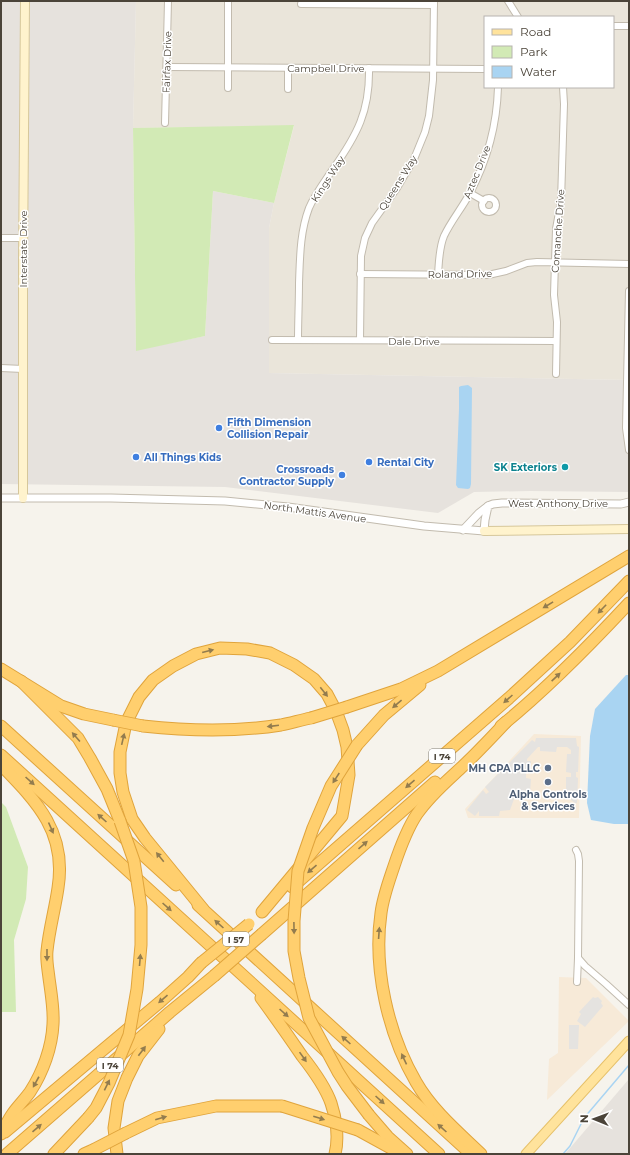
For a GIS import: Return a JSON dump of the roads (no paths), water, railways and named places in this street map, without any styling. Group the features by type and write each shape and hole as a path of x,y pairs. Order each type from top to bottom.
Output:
{"highway":[{"path":"1,669 62,706 84,714 143,726 203,730 246,729 282,725 347,708 401,690 438,670 629,556"},
{"name":"I 74","path":"1,1135 160,1002 201,963 249,924 509,698 570,642 629,581"},
{"name":"I 74","path":"7,1154 506,722 560,673 629,603"},
{"path":"202,909 145,838 132,818 123,792 120,773 120,752 126,723 139,697 153,680 173,666 196,654 220,648 247,648 270,653 294,665 314,679 326,694 336,711 343,730 347,747 349,775 342,816 262,912"},
{"path":"407,1154 369,1115 347,1086 309,1018 294,951 294,921 298,871 313,828 331,786 357,745 384,715 438,670"},
{"path":"21,681 78,738 107,789 134,862 141,907 141,945 137,989 129,1035 96,1108 54,1154"},
{"path":"481,1154 425,1095 416,1082 404,1058 395,1035 387,1007 380,962 379,938 381,912 386,891 400,848 412,823 431,795 480,750 506,722"},
{"name":"I 57","path":"1,726 471,1154"},
{"name":"I 57","path":"1,755 440,1154"},
{"path":"1,764 42,810 55,838 58,849 60,869 47,955 53,1011 53,1028 50,1046 43,1068 35,1084 12,1115 1,1135"},
{"path":"248,980 325,1090 331,1103 336,1127 337,1148 335,1154"},
{"path":"117,1154 114,1128 118,1101 127,1078 138,1056 158,1030 195,991"},
{"path":"89,1152 157,1118 216,1106 282,1106 358,1130 403,1154"}],"main road":[{"name":"Interstate Drive","path":"23,498 25,1"},
{"name":"North Mattis Avenue","path":"484,531 629,529"},
{"path":"526,1154 629,1041"}],"street":[{"name":"Fairfax Drive","path":"165,123 168,1"},
{"path":"228,1 228,88"},
{"path":"508,1 517,16"},
{"path":"301,4 434,3"},
{"name":"Queens Way","path":"360,340 360,274 362,248 372,223 407,172 425,132 430,109 434,69 434,3"},
{"path":"614,26 629,26"},
{"name":"Campbell Drive","path":"167,67 484,69"},
{"path":"288,68 288,89"},
{"name":"Kings Way","path":"298,340 300,250 305,220 313,199 320,187 347,149 360,126 368,96 369,68"},
{"name":"Aztec Drive","path":"438,275 439,254 444,236 470,193 484,160 489,144 496,108 498,88"},
{"name":"Comanche Drive","path":"556,374 557,322 554,295 554,262 556,229 561,201 564,104 563,88"},
{"path":"470,193 484,201"},
{"path":"1,238 23,238"},
{"name":"Roland Drive","path":"360,274 488,275 506,271 526,263 537,262 629,264"},
{"path":"629,292 626,428 629,450"},
{"name":"Dale Drive","path":"272,340 556,341"},
{"path":"1,368 23,368"},
{"name":"North Mattis Avenue","path":"1,498 119,498 224,501 288,507 382,521 484,531"},
{"name":"West Anthony Drive","path":"488,506 502,503 621,504 629,502"},
{"path":"463,530 488,506"},
{"path":"484,531 488,506"},
{"path":"576,850 579,860 578,958 576,982"},
{"path":"578,958 629,1005"}],"water":[{"path":"468,385 472,388 471,484 470,488 468,489 458,488 456,485 459,387"},
{"path":"626,675 629,675 629,824 614,824 591,820 587,803 590,736 595,709"}],"waterway":[{"path":"563,1154 570,1146 584,1118 629,1065"}],"place":[{"name":"Fifth Dimension Collision Repair","path":"219,428"},
{"name":"All Things Kids","path":"136,457"},
{"name":"Rental City","path":"369,462"},
{"name":"SK Exteriors","path":"565,467"},
{"name":"Crossroads Contractor Supply","path":"342,475"},
{"name":"MH CPA PLLC","path":"548,768"},
{"name":"Alpha Controls & Services","path":"548,782"}]}
